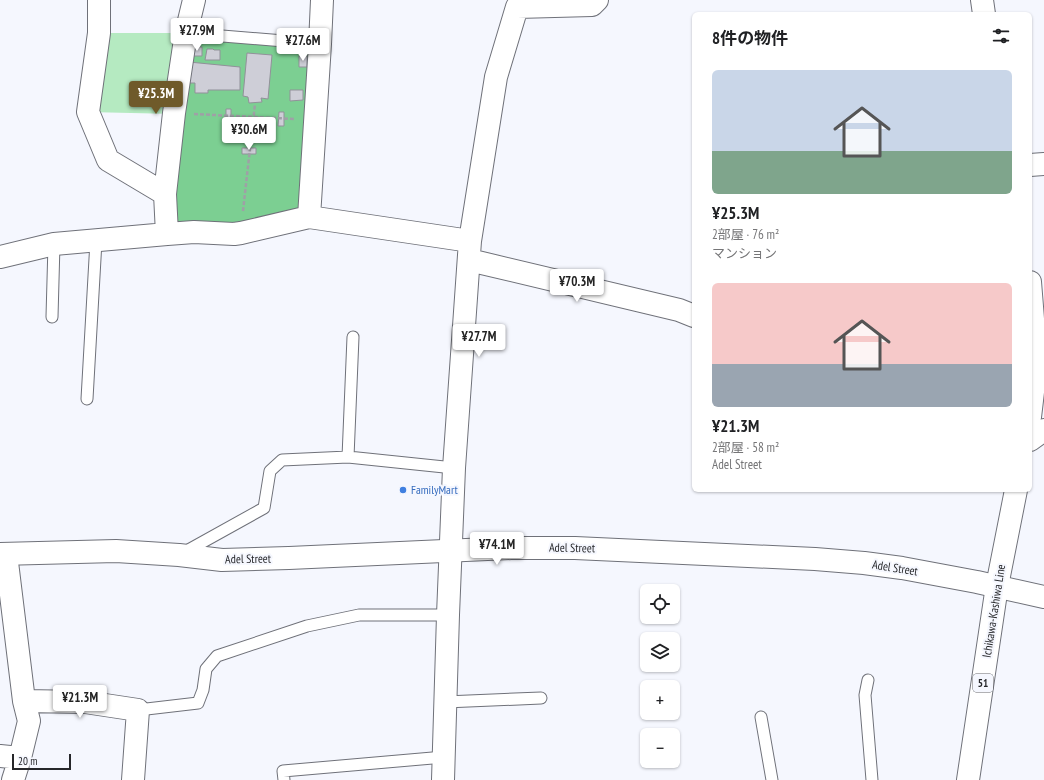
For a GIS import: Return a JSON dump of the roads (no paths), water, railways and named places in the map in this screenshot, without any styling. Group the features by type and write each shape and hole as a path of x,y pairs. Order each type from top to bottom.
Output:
{"street":[{"path":"100,0 99,33 88,112 108,160 165,194"},
{"path":"167,234 165,194 174,113 186,33 194,0"},
{"path":"309,217 322,0"},
{"path":"443,780 454,468 470,251 496,77 517,7 592,5 597,0"},
{"path":"982,0 984,12"},
{"path":"1032,165 1044,164"},
{"path":"0,256 54,244 194,232 241,233 309,217 470,251 679,310 692,315"},
{"path":"1032,307 1036,356 1036,384 1032,406"},
{"path":"1032,439 1044,430"},
{"name":"Ichikawa-Kashiwa Line","path":"968,780 997,586 1016,492"},
{"name":"Adel Street","path":"3,554 116,551 222,560 511,548 575,548 814,559 864,563 902,568 997,586 1044,597"},
{"path":"3,554 24,701 29,721 10,757 13,780"},
{"path":"24,701 85,702 138,710 133,780"}],"lane":[{"path":"186,33 320,44"},
{"path":"87,399 96,241"},
{"path":"52,317 54,244"},
{"path":"348,457 353,337"},
{"path":"179,556 264,508 270,471 282,460 348,457 454,468"},
{"path":"138,710 198,703 203,690 206,669 217,656 307,626 360,615 448,615"},
{"path":"868,680 865,695 872,780"},
{"path":"445,702 541,698"},
{"path":"761,717 772,780"},
{"path":"284,780 283,771 444,757"}],"place":[{"name":"FamilyMart","path":"403,490"}]}
